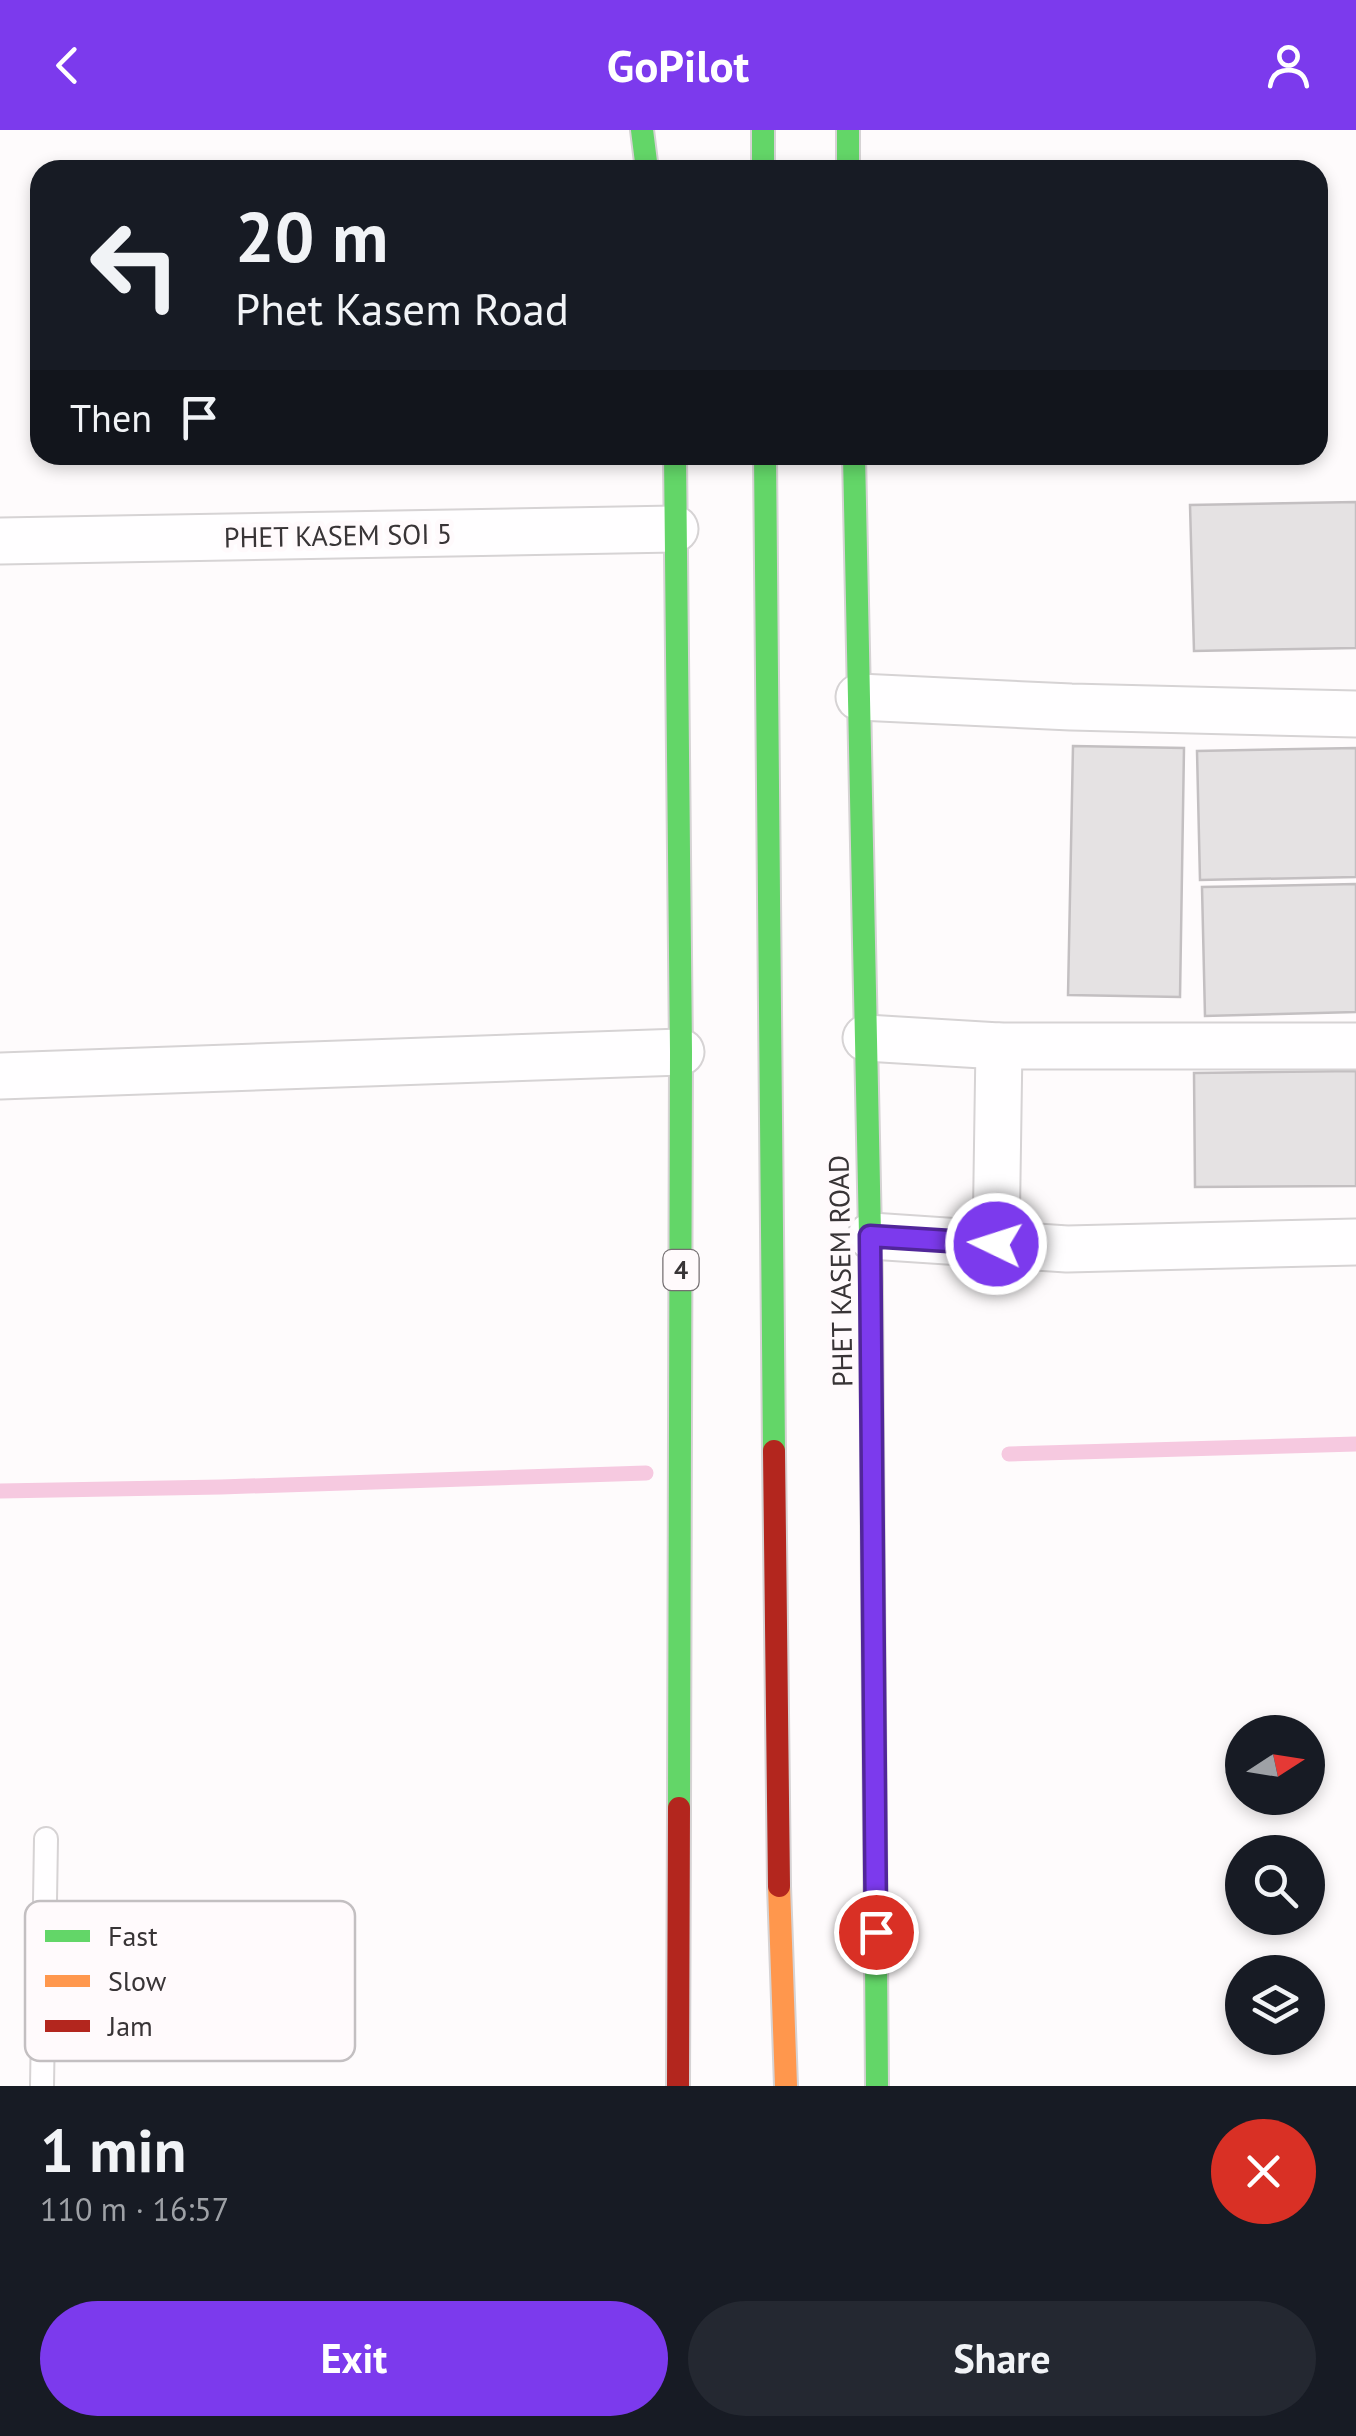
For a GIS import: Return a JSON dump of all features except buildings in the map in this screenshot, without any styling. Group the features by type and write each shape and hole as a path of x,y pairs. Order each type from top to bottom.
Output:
{"highway":[{"path":"642,130 646,160"},
{"path":"762,130 763,160"},
{"path":"848,130 848,160"},
{"name":"4","path":"675,465 681,1052 678,2086"},
{"path":"766,465 778,1841 786,2086"},
{"name":"PHET KASEM ROAD","path":"854,465 870,1236 878,2086"}],"street":[{"name":"PHET KASEM SOI 5","path":"0,542 675,528"},
{"path":"858,697 1356,714"},
{"path":"866,1038 999,1046 1356,1046"},
{"path":"996,1244 999,1046"},
{"path":"0,1076 681,1052"},
{"path":"870,1236 1066,1249 1356,1242"}],"lane":[{"path":"45,1901 46,1839"},
{"path":"42,2061 42,2086"}],"waterway":[{"path":"1009,1454 1356,1444"},
{"path":"0,1491 646,1473"}],"traffic: fast":[{"path":"642,130 646,160"},
{"path":"763,130 763,160"},
{"path":"848,130 848,160"},
{"path":"675,465 681,1052 679,1808"},
{"path":"765,465 774,1451"},
{"path":"854,465 871,1284"},
{"path":"873,1586 877,2086"}],"traffic: slow":[{"path":"871,1284 873,1586"},
{"path":"779,1886 786,2086"}],"traffic: jam":[{"path":"774,1451 779,1886"},
{"path":"678,2086 679,1808"}],"route":[{"path":"876,1932 870,1236 996,1244"}]}
